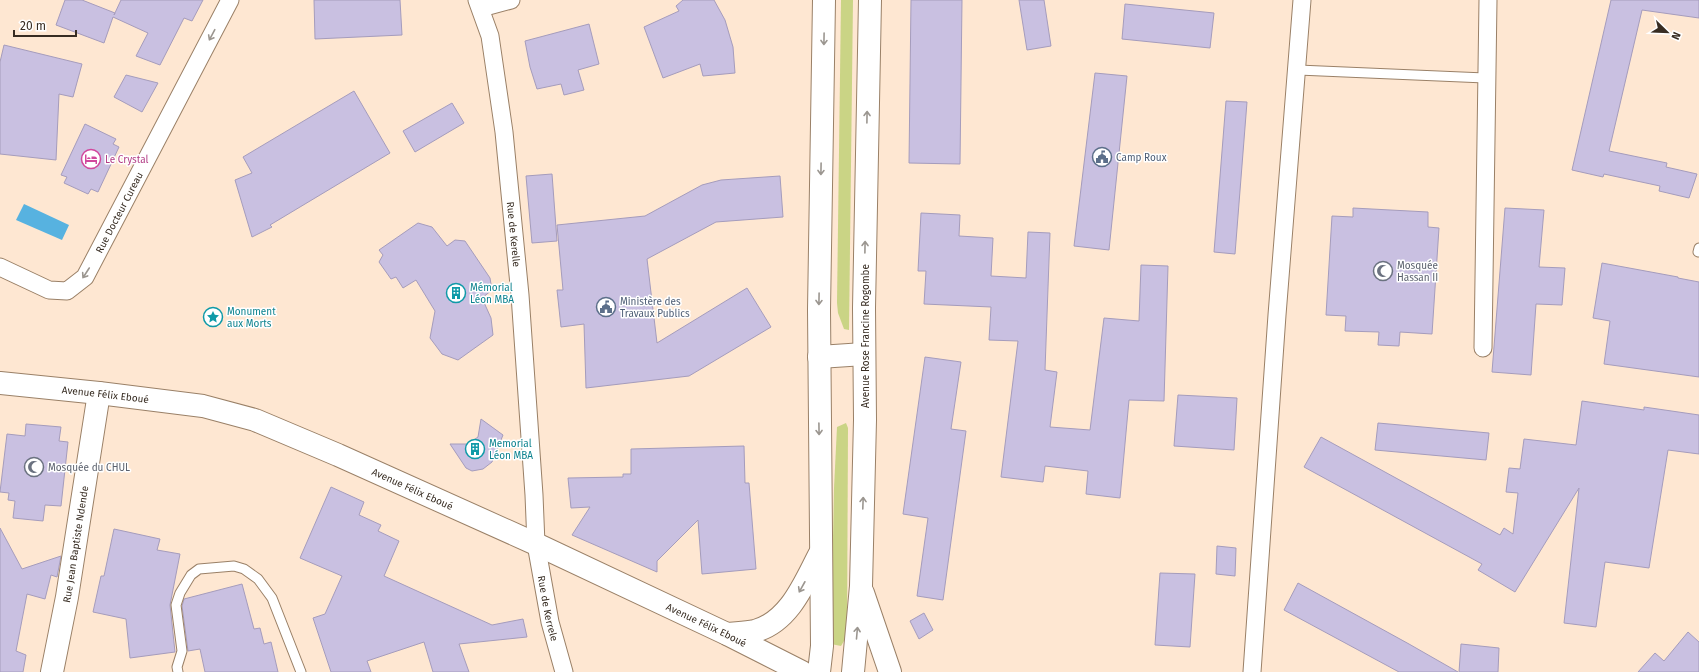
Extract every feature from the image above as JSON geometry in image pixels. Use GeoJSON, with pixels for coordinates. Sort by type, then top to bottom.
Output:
{"type":"FeatureCollection","features":[{"type":"Feature","properties":{"kind":"main road"},"geometry":{"type":"LineString","coordinates":[[819,672],[822,646],[819,294],[824,0]]}},
{"type":"Feature","properties":{"kind":"main road","name":"Avenue Rose Francine Rogombe"},"geometry":{"type":"LineString","coordinates":[[853,672],[861,586],[866,420],[864,354],[870,0]]}},
{"type":"Feature","properties":{"kind":"main road"},"geometry":{"type":"LineString","coordinates":[[819,357],[864,354]]}},
{"type":"Feature","properties":{"kind":"main road","name":"Avenue Félix Eboué"},"geometry":{"type":"LineString","coordinates":[[0,383],[99,393],[203,406],[255,420],[338,455],[536,544],[727,634],[802,672]]}},
{"type":"Feature","properties":{"kind":"main road","name":"Rue Jean Baptiste Ndende"},"geometry":{"type":"LineString","coordinates":[[52,672],[66,597],[99,393]]}},
{"type":"Feature","properties":{"kind":"main road"},"geometry":{"type":"LineString","coordinates":[[727,634],[755,630],[774,622],[794,601],[821,553]]}},
{"type":"Feature","properties":{"kind":"main road"},"geometry":{"type":"LineString","coordinates":[[861,586],[890,672]]}},
{"type":"Feature","properties":{"kind":"street","name":"Rue Docteur Cureau"},"geometry":{"type":"LineString","coordinates":[[0,267],[49,290],[67,291],[85,277],[230,0]]}},
{"type":"Feature","properties":{"kind":"street"},"geometry":{"type":"LineString","coordinates":[[479,4],[511,0]]}},
{"type":"Feature","properties":{"kind":"street"},"geometry":{"type":"LineString","coordinates":[[1294,0],[1300,41]]}},
{"type":"Feature","properties":{"kind":"street"},"geometry":{"type":"LineString","coordinates":[[1252,672],[1278,307],[1298,70],[1302,0]]}},
{"type":"Feature","properties":{"kind":"street"},"geometry":{"type":"LineString","coordinates":[[1300,41],[1310,0]]}},
{"type":"Feature","properties":{"kind":"street"},"geometry":{"type":"LineString","coordinates":[[1483,348],[1488,0]]}},
{"type":"Feature","properties":{"kind":"street","name":"Rue de Kerelle"},"geometry":{"type":"LineString","coordinates":[[479,4],[490,36],[504,132],[521,303],[534,487],[536,544]]}},
{"type":"Feature","properties":{"kind":"street","name":"Rue de Kerrele"},"geometry":{"type":"LineString","coordinates":[[536,544],[550,622],[564,672]]}},
{"type":"Feature","properties":{"kind":"lane"},"geometry":{"type":"LineString","coordinates":[[1298,70],[1486,78]]}},
{"type":"Feature","properties":{"kind":"lane"},"geometry":{"type":"LineString","coordinates":[[178,672],[177,667],[182,651],[176,605],[180,593],[191,575],[199,569],[234,566],[244,569],[258,579],[272,598],[301,672]]}},
{"type":"Feature","properties":{"kind":"green space"},"geometry":{"type":"Polygon","coordinates":[[[841,0],[853,0],[849,330],[844,329],[838,313],[837,303],[841,0]]]}},
{"type":"Feature","properties":{"kind":"green space"},"geometry":{"type":"Polygon","coordinates":[[[846,423],[848,428],[847,636],[841,646],[831,644],[834,488],[837,427],[846,423]]]}},
{"type":"Feature","properties":{"kind":"water"},"geometry":{"type":"Polygon","coordinates":[[[24,204],[69,225],[62,240],[16,220],[24,204]]]}},
{"type":"Feature","properties":{"kind":"building"},"geometry":{"type":"Polygon","coordinates":[[[65,0],[82,0],[115,13],[121,0],[203,0],[192,21],[184,18],[160,65],[136,56],[148,33],[113,17],[104,43],[56,25],[65,0]]]}},
{"type":"Feature","properties":{"kind":"building"},"geometry":{"type":"Polygon","coordinates":[[[314,0],[400,0],[402,35],[315,39],[314,0]]]}},
{"type":"Feature","properties":{"kind":"building"},"geometry":{"type":"Polygon","coordinates":[[[683,0],[714,0],[725,20],[733,47],[735,73],[703,76],[700,64],[663,78],[644,27],[679,11],[676,6],[683,0]]]}},
{"type":"Feature","properties":{"kind":"building"},"geometry":{"type":"Polygon","coordinates":[[[911,0],[962,0],[960,164],[909,163],[911,0]]]}},
{"type":"Feature","properties":{"kind":"building"},"geometry":{"type":"Polygon","coordinates":[[[1019,0],[1044,0],[1051,46],[1027,50],[1019,0]]]}},
{"type":"Feature","properties":{"kind":"building"},"geometry":{"type":"Polygon","coordinates":[[[1611,0],[1699,0],[1699,18],[1642,10],[1609,151],[1667,163],[1666,167],[1697,174],[1689,198],[1659,191],[1660,186],[1604,174],[1603,177],[1572,170],[1611,0]]]}},
{"type":"Feature","properties":{"kind":"building"},"geometry":{"type":"Polygon","coordinates":[[[1125,4],[1214,13],[1210,48],[1122,39],[1125,4]]]}},
{"type":"Feature","properties":{"kind":"building"},"geometry":{"type":"Polygon","coordinates":[[[589,24],[599,64],[578,70],[584,90],[564,95],[561,84],[537,89],[530,67],[525,41],[589,24]]]}},
{"type":"Feature","properties":{"kind":"building"},"geometry":{"type":"Polygon","coordinates":[[[4,45],[82,64],[73,97],[59,94],[56,160],[0,154],[0,62],[4,45]]]}},
{"type":"Feature","properties":{"kind":"building","name":"Camp Roux"},"geometry":{"type":"Polygon","coordinates":[[[1095,73],[1127,76],[1109,250],[1074,246],[1095,73]]]}},
{"type":"Feature","properties":{"kind":"building"},"geometry":{"type":"Polygon","coordinates":[[[126,75],[158,83],[142,112],[114,97],[126,75]]]}},
{"type":"Feature","properties":{"kind":"building"},"geometry":{"type":"Polygon","coordinates":[[[354,91],[390,153],[270,225],[272,227],[252,237],[235,180],[252,173],[243,157],[354,91]]]}},
{"type":"Feature","properties":{"kind":"building"},"geometry":{"type":"Polygon","coordinates":[[[1226,101],[1247,102],[1235,254],[1214,252],[1226,101]]]}},
{"type":"Feature","properties":{"kind":"building"},"geometry":{"type":"Polygon","coordinates":[[[452,103],[464,123],[415,152],[403,131],[452,103]]]}},
{"type":"Feature","properties":{"kind":"building","name":"Le Crystal"},"geometry":{"type":"Polygon","coordinates":[[[85,124],[116,139],[113,144],[119,147],[98,192],[91,189],[88,194],[64,183],[67,177],[61,175],[85,124]]]}},
{"type":"Feature","properties":{"kind":"building"},"geometry":{"type":"Polygon","coordinates":[[[552,174],[557,241],[532,243],[526,176],[552,174]]]}},
{"type":"Feature","properties":{"kind":"building"},"geometry":{"type":"Polygon","coordinates":[[[780,176],[783,217],[716,222],[647,259],[657,343],[747,288],[771,327],[689,376],[586,388],[584,324],[561,327],[557,290],[563,290],[557,225],[645,216],[702,185],[721,180],[780,176]]]}},
{"type":"Feature","properties":{"kind":"building","name":"Mosquée Hassan II"},"geometry":{"type":"Polygon","coordinates":[[[1353,208],[1428,212],[1428,227],[1439,228],[1432,334],[1400,332],[1399,346],[1378,345],[1379,332],[1345,331],[1346,316],[1326,315],[1332,216],[1353,217],[1353,208]]]}},
{"type":"Feature","properties":{"kind":"building"},"geometry":{"type":"Polygon","coordinates":[[[1505,208],[1544,210],[1539,267],[1565,268],[1562,305],[1536,304],[1531,375],[1492,372],[1505,208]]]}},
{"type":"Feature","properties":{"kind":"building"},"geometry":{"type":"Polygon","coordinates":[[[921,213],[960,215],[959,236],[993,238],[991,276],[1026,278],[1028,232],[1050,233],[1045,370],[1057,372],[1050,427],[1090,430],[1104,318],[1139,321],[1141,265],[1168,266],[1164,401],[1129,400],[1120,498],[1086,494],[1088,471],[1045,466],[1043,482],[1001,477],[1018,341],[989,340],[991,307],[924,304],[926,271],[918,271],[921,213]]]}},
{"type":"Feature","properties":{"kind":"building","name":"Mémorial Léon MBA"},"geometry":{"type":"Polygon","coordinates":[[[418,223],[432,227],[447,246],[455,240],[465,241],[490,278],[492,290],[482,298],[491,318],[493,335],[458,360],[442,354],[430,338],[435,311],[416,280],[403,288],[396,277],[391,279],[379,262],[383,255],[379,250],[418,223]]]}},
{"type":"Feature","properties":{"kind":"building"},"geometry":{"type":"Polygon","coordinates":[[[1602,263],[1699,282],[1699,377],[1604,364],[1610,321],[1593,318],[1602,263]]]}},
{"type":"Feature","properties":{"kind":"building"},"geometry":{"type":"Polygon","coordinates":[[[925,357],[961,362],[951,429],[966,431],[943,600],[917,596],[928,518],[903,514],[925,357]]]}},
{"type":"Feature","properties":{"kind":"building"},"geometry":{"type":"Polygon","coordinates":[[[1178,395],[1237,398],[1234,450],[1174,446],[1178,395]]]}},
{"type":"Feature","properties":{"kind":"building"},"geometry":{"type":"Polygon","coordinates":[[[1582,401],[1644,410],[1644,407],[1699,415],[1699,454],[1668,450],[1649,568],[1605,562],[1596,627],[1564,623],[1579,488],[1515,592],[1478,570],[1482,564],[1304,467],[1321,437],[1500,535],[1504,528],[1513,534],[1518,493],[1506,492],[1509,468],[1520,469],[1524,439],[1576,445],[1582,401]]]}},
{"type":"Feature","properties":{"kind":"building","name":"Memorial Léon MBA"},"geometry":{"type":"Polygon","coordinates":[[[481,419],[503,435],[492,462],[483,469],[472,471],[466,468],[450,444],[468,444],[478,437],[481,419]]]}},
{"type":"Feature","properties":{"kind":"building"},"geometry":{"type":"Polygon","coordinates":[[[1378,423],[1489,433],[1486,460],[1375,450],[1378,423]]]}},
{"type":"Feature","properties":{"kind":"building","name":"Mosquée du CHUL"},"geometry":{"type":"Polygon","coordinates":[[[26,424],[61,427],[59,441],[68,442],[61,506],[45,505],[43,521],[13,518],[15,501],[8,500],[9,493],[0,492],[7,434],[25,436],[26,424]]]}},
{"type":"Feature","properties":{"kind":"building"},"geometry":{"type":"Polygon","coordinates":[[[744,446],[745,483],[749,483],[756,569],[702,574],[698,520],[657,561],[657,572],[572,535],[590,507],[571,508],[568,478],[623,477],[623,474],[631,474],[631,449],[744,446]]]}},
{"type":"Feature","properties":{"kind":"building"},"geometry":{"type":"Polygon","coordinates":[[[331,487],[364,502],[359,515],[381,525],[378,531],[399,541],[384,576],[492,625],[523,619],[527,637],[459,644],[469,672],[433,672],[424,642],[367,661],[371,672],[331,672],[313,618],[325,614],[342,576],[300,558],[331,487]]]}},
{"type":"Feature","properties":{"kind":"building"},"geometry":{"type":"Polygon","coordinates":[[[0,528],[22,569],[61,556],[57,577],[51,575],[45,599],[27,594],[16,651],[26,655],[23,672],[0,672],[0,528]]]}},
{"type":"Feature","properties":{"kind":"building"},"geometry":{"type":"Polygon","coordinates":[[[114,529],[160,539],[157,550],[180,554],[170,605],[175,652],[130,658],[126,619],[93,612],[101,576],[104,576],[114,529]]]}},
{"type":"Feature","properties":{"kind":"building"},"geometry":{"type":"Polygon","coordinates":[[[1217,546],[1236,548],[1235,576],[1216,574],[1217,546]]]}},
{"type":"Feature","properties":{"kind":"building"},"geometry":{"type":"Polygon","coordinates":[[[1160,573],[1195,574],[1190,647],[1155,645],[1160,573]]]}},
{"type":"Feature","properties":{"kind":"building"},"geometry":{"type":"Polygon","coordinates":[[[1298,583],[1458,672],[1399,672],[1284,610],[1298,583]]]}},
{"type":"Feature","properties":{"kind":"building"},"geometry":{"type":"Polygon","coordinates":[[[242,584],[254,629],[260,628],[264,644],[271,642],[278,672],[205,672],[200,649],[188,651],[182,606],[184,599],[242,584]]]}},
{"type":"Feature","properties":{"kind":"building"},"geometry":{"type":"Polygon","coordinates":[[[924,613],[933,630],[919,639],[910,621],[924,613]]]}},
{"type":"Feature","properties":{"kind":"building"},"geometry":{"type":"Polygon","coordinates":[[[1688,632],[1699,642],[1699,672],[1638,672],[1655,653],[1664,661],[1688,632]]]}},
{"type":"Feature","properties":{"kind":"building"},"geometry":{"type":"Polygon","coordinates":[[[1461,644],[1499,648],[1498,672],[1459,672],[1461,644]]]}},
{"type":"Feature","properties":{"kind":"place","name":"Camp Roux"},"geometry":{"type":"Point","coordinates":[1102,157]}},
{"type":"Feature","properties":{"kind":"place","name":"Le Crystal"},"geometry":{"type":"Point","coordinates":[91,159]}},
{"type":"Feature","properties":{"kind":"place","name":"Mosquée Hassan II"},"geometry":{"type":"Point","coordinates":[1383,271]}},
{"type":"Feature","properties":{"kind":"place","name":"Mémorial Léon MBA"},"geometry":{"type":"Point","coordinates":[456,293]}},
{"type":"Feature","properties":{"kind":"place","name":"Ministère des Travaux Publics"},"geometry":{"type":"Point","coordinates":[606,307]}},
{"type":"Feature","properties":{"kind":"place","name":"Monument aux Morts"},"geometry":{"type":"Point","coordinates":[213,317]}},
{"type":"Feature","properties":{"kind":"place","name":"Memorial Léon MBA"},"geometry":{"type":"Point","coordinates":[475,449]}},
{"type":"Feature","properties":{"kind":"place","name":"Mosquée du CHUL"},"geometry":{"type":"Point","coordinates":[34,467]}}]}
